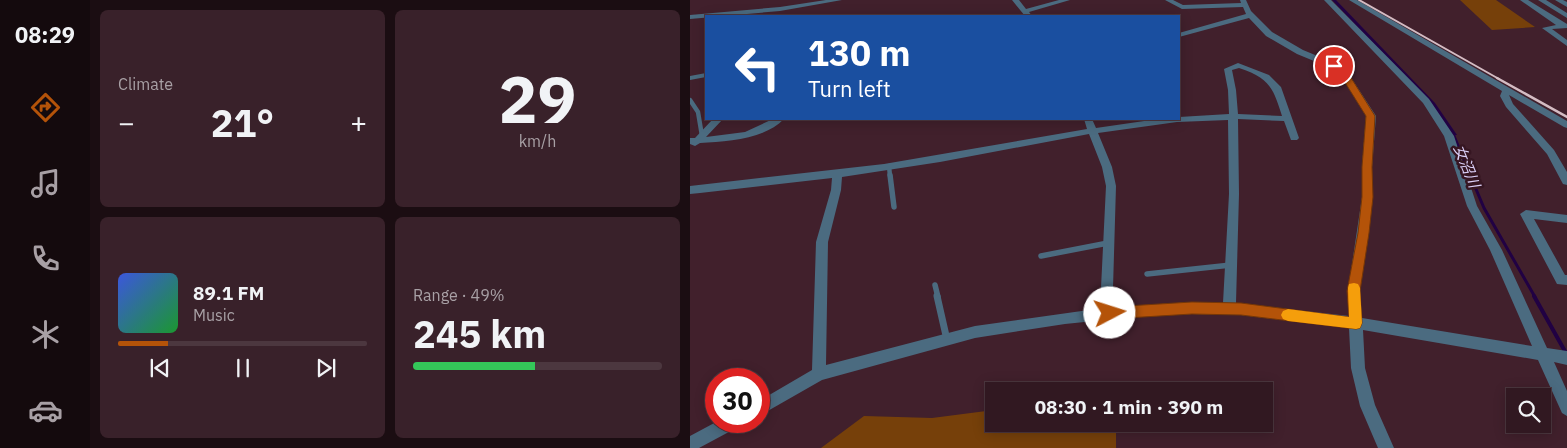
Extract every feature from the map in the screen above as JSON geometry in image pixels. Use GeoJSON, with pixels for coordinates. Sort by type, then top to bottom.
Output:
{"type":"FeatureCollection","features":[{"type":"Feature","properties":{"kind":"street"},"geometry":{"type":"LineString","coordinates":[[777,12],[780,0]]}},
{"type":"Feature","properties":{"kind":"street"},"geometry":{"type":"LineString","coordinates":[[725,15],[777,12],[839,0]]}},
{"type":"Feature","properties":{"kind":"street"},"geometry":{"type":"LineString","coordinates":[[1014,0],[1027,14],[1067,0]]}},
{"type":"Feature","properties":{"kind":"street"},"geometry":{"type":"LineString","coordinates":[[1168,0],[1182,7],[1247,7]]}},
{"type":"Feature","properties":{"kind":"street"},"geometry":{"type":"LineString","coordinates":[[1327,0],[1426,101],[1450,136],[1472,206],[1556,357],[1567,408]]}},
{"type":"Feature","properties":{"kind":"street"},"geometry":{"type":"LineString","coordinates":[[1352,0],[1567,125]]}},
{"type":"Feature","properties":{"kind":"street"},"geometry":{"type":"LineString","coordinates":[[1523,0],[1565,26]]}},
{"type":"Feature","properties":{"kind":"street"},"geometry":{"type":"LineString","coordinates":[[1541,0],[1567,16]]}},
{"type":"Feature","properties":{"kind":"street"},"geometry":{"type":"LineString","coordinates":[[1558,0],[1567,5]]}},
{"type":"Feature","properties":{"kind":"street"},"geometry":{"type":"LineString","coordinates":[[1180,35],[1247,7]]}},
{"type":"Feature","properties":{"kind":"street"},"geometry":{"type":"LineString","coordinates":[[1247,7],[1269,34],[1300,52],[1334,66],[1345,75],[1371,116],[1364,233],[1354,291],[1358,368],[1368,406],[1386,448]]}},
{"type":"Feature","properties":{"kind":"street"},"geometry":{"type":"LineString","coordinates":[[690,17],[705,16]]}},
{"type":"Feature","properties":{"kind":"street"},"geometry":{"type":"LineString","coordinates":[[1565,26],[1546,28],[1563,38],[1567,44]]}},
{"type":"Feature","properties":{"kind":"street"},"geometry":{"type":"LineString","coordinates":[[1229,309],[1236,155],[1233,117],[1234,98],[1228,68],[1238,64],[1272,81],[1278,89],[1294,138]]}},
{"type":"Feature","properties":{"kind":"street"},"geometry":{"type":"LineString","coordinates":[[690,78],[705,75]]}},
{"type":"Feature","properties":{"kind":"street"},"geometry":{"type":"LineString","coordinates":[[1506,90],[1504,96],[1508,105],[1551,152],[1567,181]]}},
{"type":"Feature","properties":{"kind":"street"},"geometry":{"type":"LineString","coordinates":[[690,190],[838,174],[968,154],[1138,123],[1233,117],[1288,119]]}},
{"type":"Feature","properties":{"kind":"street"},"geometry":{"type":"LineString","coordinates":[[690,148],[696,139],[717,120]]}},
{"type":"Feature","properties":{"kind":"street"},"geometry":{"type":"LineString","coordinates":[[696,139],[748,135],[766,129],[778,120]]}},
{"type":"Feature","properties":{"kind":"street"},"geometry":{"type":"LineString","coordinates":[[1088,120],[1107,167],[1111,186],[1107,288],[1110,313]]}},
{"type":"Feature","properties":{"kind":"street"},"geometry":{"type":"LineString","coordinates":[[819,374],[822,242],[836,190],[838,174]]}},
{"type":"Feature","properties":{"kind":"street"},"geometry":{"type":"LineString","coordinates":[[1567,219],[1526,214],[1561,280],[1567,280]]}},
{"type":"Feature","properties":{"kind":"street"},"geometry":{"type":"LineString","coordinates":[[770,403],[819,374],[1004,326],[1110,313],[1192,308],[1229,309],[1356,323],[1556,357]]}},
{"type":"Feature","properties":{"kind":"street"},"geometry":{"type":"LineString","coordinates":[[690,444],[712,433]]}},
{"type":"Feature","properties":{"kind":"lane"},"geometry":{"type":"LineString","coordinates":[[690,100],[696,105],[699,112],[696,139]]}},
{"type":"Feature","properties":{"kind":"lane"},"geometry":{"type":"LineString","coordinates":[[889,166],[894,207]]}},
{"type":"Feature","properties":{"kind":"lane"},"geometry":{"type":"LineString","coordinates":[[1040,256],[1108,243]]}},
{"type":"Feature","properties":{"kind":"lane"},"geometry":{"type":"LineString","coordinates":[[1147,274],[1231,265]]}},
{"type":"Feature","properties":{"kind":"lane"},"geometry":{"type":"LineString","coordinates":[[935,285],[947,340]]}},
{"type":"Feature","properties":{"kind":"shaded area"},"geometry":{"type":"Polygon","coordinates":[[[1332,0],[1336,0],[1435,103],[1457,135],[1451,135],[1385,56],[1332,0]]]}},
{"type":"Feature","properties":{"kind":"shaded area"},"geometry":{"type":"Polygon","coordinates":[[[1460,0],[1496,0],[1535,27],[1492,30],[1460,0]]]}},
{"type":"Feature","properties":{"kind":"shaded area"},"geometry":{"type":"Polygon","coordinates":[[[985,411],[985,432],[1116,432],[1116,448],[821,448],[864,416],[932,418],[985,411]]]}},
{"type":"Feature","properties":{"kind":"waterway","name":"女沼川"},"geometry":{"type":"LineString","coordinates":[[1453,133],[1471,176]]}},
{"type":"Feature","properties":{"kind":"waterway","name":"女沼川"},"geometry":{"type":"LineString","coordinates":[[1470,175],[1484,208],[1535,297]]}},
{"type":"Feature","properties":{"kind":"waterway","name":"女沼川"},"geometry":{"type":"LineString","coordinates":[[1534,296],[1566,353]]}},
{"type":"Feature","properties":{"kind":"railway"},"geometry":{"type":"LineString","coordinates":[[1359,0],[1499,79]]}},
{"type":"Feature","properties":{"kind":"railway"},"geometry":{"type":"LineString","coordinates":[[1497,78],[1567,117]]}},
{"type":"Feature","properties":{"kind":"slow traffic"},"geometry":{"type":"LineString","coordinates":[[1288,315],[1356,323],[1354,288]]}},
{"type":"Feature","properties":{"kind":"route"},"geometry":{"type":"LineString","coordinates":[[1110,313],[1192,308],[1241,309],[1356,323],[1354,291],[1364,233],[1371,116],[1345,75],[1334,66]]}}]}
